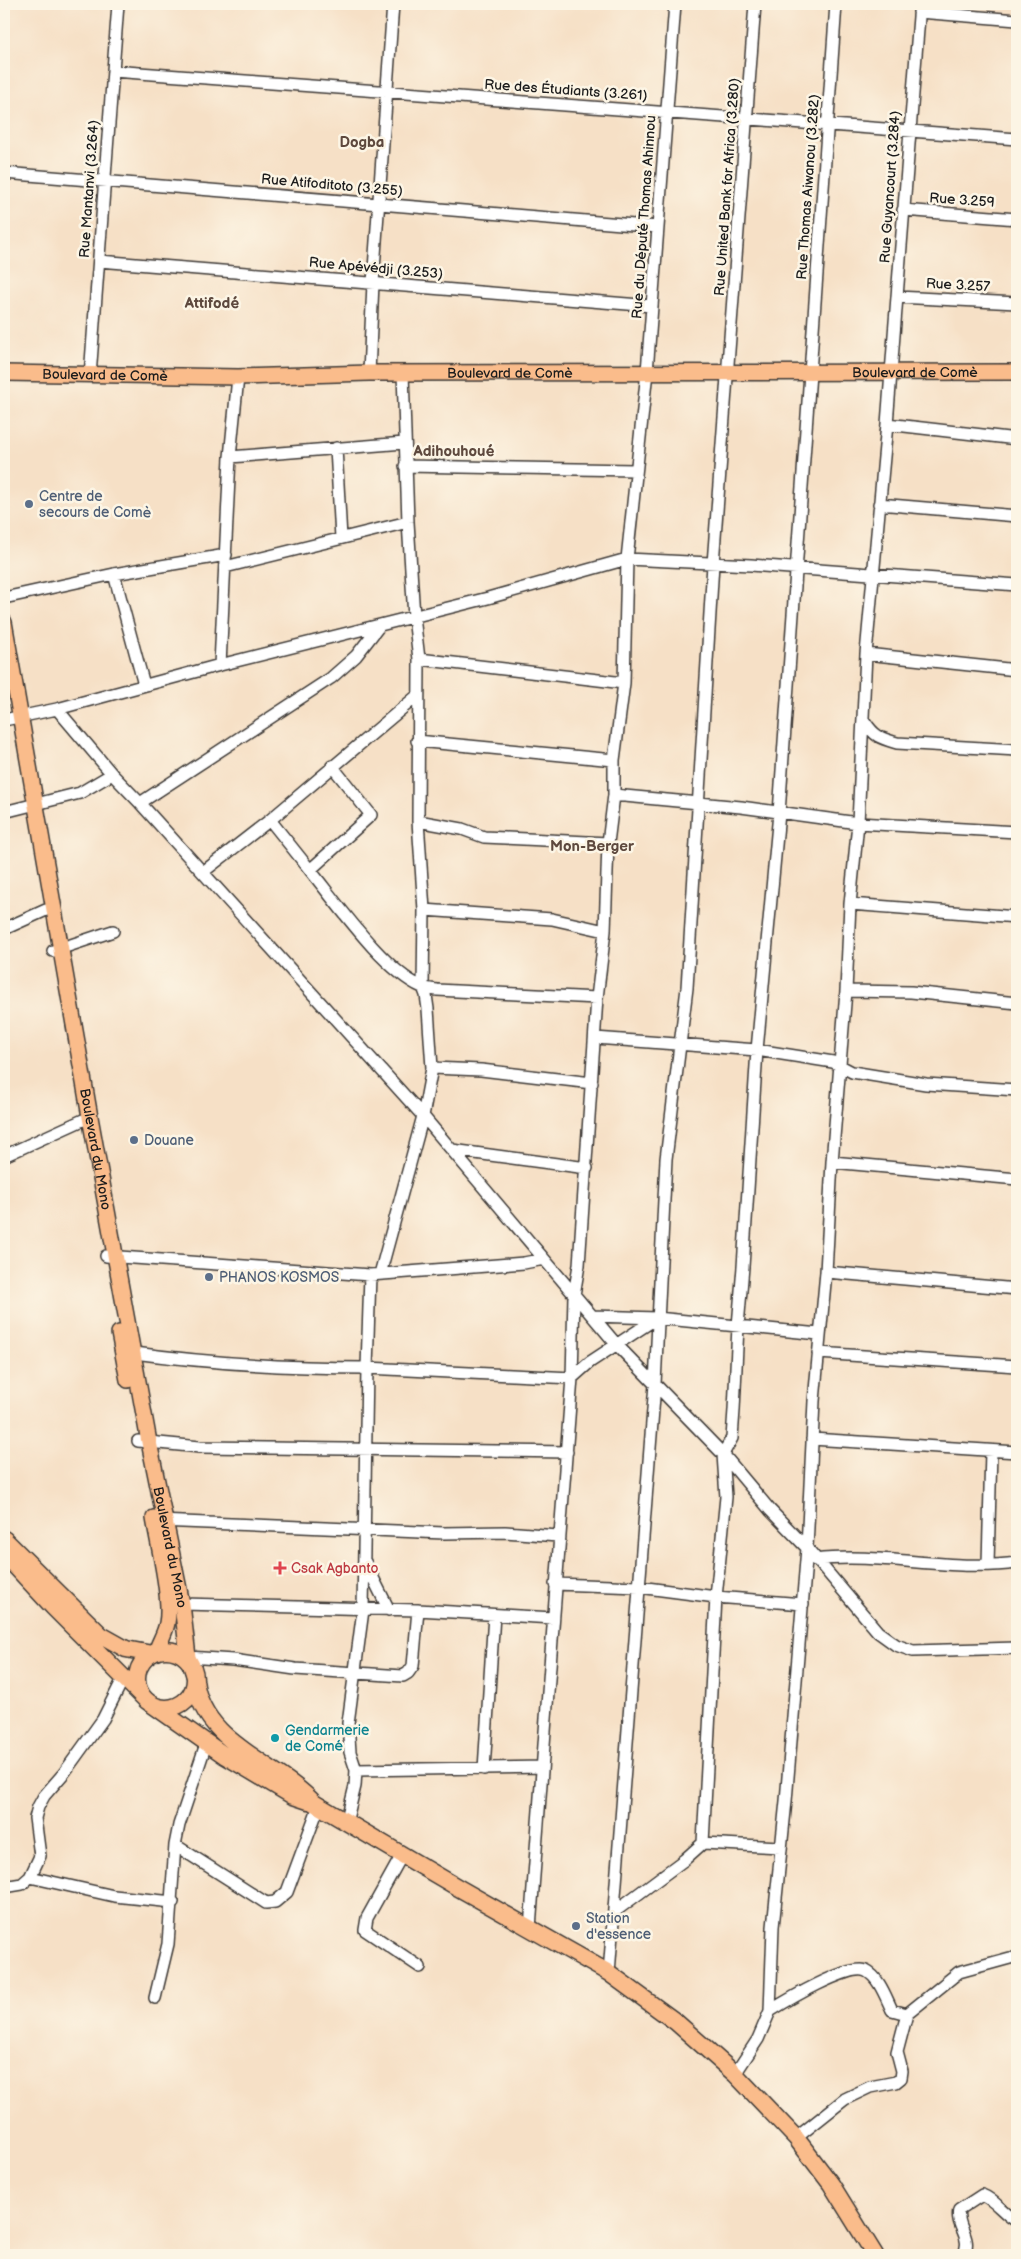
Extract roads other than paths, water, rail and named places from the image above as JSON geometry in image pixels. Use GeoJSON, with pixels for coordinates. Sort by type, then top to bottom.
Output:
{"type":"FeatureCollection","features":[{"type":"Feature","properties":{"kind":"highway"},"geometry":{"type":"LineString","coordinates":[[4,1539],[101,1635],[126,1649],[154,1653],[172,1651],[180,1654],[187,1660],[195,1677],[197,1696],[210,1718],[224,1735],[295,1784],[316,1804],[609,1973],[676,2022],[735,2074],[796,2138],[830,2184],[875,2255]]}},
{"type":"Feature","properties":{"kind":"highway"},"geometry":{"type":"LineString","coordinates":[[4,1554],[53,1607],[147,1701],[206,1744],[293,1796],[316,1804]]}},
{"type":"Feature","properties":{"kind":"highway"},"geometry":{"type":"LineString","coordinates":[[154,1653],[141,1664],[137,1679],[141,1694],[147,1701],[162,1708],[178,1706],[190,1695],[195,1677]]}},
{"type":"Feature","properties":{"kind":"main road","name":"Boulevard de Comè"},"geometry":{"type":"LineString","coordinates":[[4,373],[90,376],[238,377],[370,373],[1017,372]]}},
{"type":"Feature","properties":{"kind":"main road","name":"Boulevard du Mono"},"geometry":{"type":"LineString","coordinates":[[4,622],[11,718]]}},
{"type":"Feature","properties":{"kind":"main road","name":"Boulevard du Mono"},"geometry":{"type":"LineString","coordinates":[[4,670],[11,718],[31,804],[159,1521],[168,1618],[167,1626],[154,1653]]}},
{"type":"Feature","properties":{"kind":"main road","name":"Boulevard du Mono"},"geometry":{"type":"LineString","coordinates":[[31,804],[46,910],[57,950],[82,1120],[111,1256]]}},
{"type":"Feature","properties":{"kind":"main road","name":"Boulevard du Mono"},"geometry":{"type":"LineString","coordinates":[[159,1521],[182,1604],[188,1657],[195,1677]]}},
{"type":"Feature","properties":{"kind":"street","name":"Rue Mantanvi (3.264)"},"geometry":{"type":"LineString","coordinates":[[90,376],[118,4]]}},
{"type":"Feature","properties":{"kind":"street"},"geometry":{"type":"LineString","coordinates":[[370,373],[373,283],[394,4]]}},
{"type":"Feature","properties":{"kind":"street","name":"Rue du Député Thomas Ahinnou"},"geometry":{"type":"LineString","coordinates":[[530,1928],[558,1536],[568,1452],[574,1294],[579,1265],[597,998],[605,931],[608,844],[614,795],[614,760],[624,684],[627,559],[635,470],[647,372],[675,4]]}},
{"type":"Feature","properties":{"kind":"street","name":"Rue United Bank for Africa (3.280)"},"geometry":{"type":"LineString","coordinates":[[609,1973],[655,1384],[666,1159],[687,988],[713,564],[755,4]]}},
{"type":"Feature","properties":{"kind":"street","name":"Rue Thomas Aiwanou (3.282)"},"geometry":{"type":"LineString","coordinates":[[723,1454],[732,1438],[757,1050],[779,813],[836,4]]}},
{"type":"Feature","properties":{"kind":"street"},"geometry":{"type":"LineString","coordinates":[[919,8],[1017,20]]}},
{"type":"Feature","properties":{"kind":"street","name":"Rue Guyancourt (3.284)"},"geometry":{"type":"LineString","coordinates":[[770,2010],[773,1927],[807,1548],[819,1334],[826,1272],[832,1162],[846,990],[850,904],[865,722],[866,654],[887,424],[919,8]]}},
{"type":"Feature","properties":{"kind":"street","name":"Rue des Étudiants (3.261)"},"geometry":{"type":"LineString","coordinates":[[113,71],[1017,139]]}},
{"type":"Feature","properties":{"kind":"street","name":"Rue Atifoditoto (3.255)"},"geometry":{"type":"LineString","coordinates":[[4,173],[658,227]]}},
{"type":"Feature","properties":{"kind":"street","name":"Rue 3.259"},"geometry":{"type":"LineString","coordinates":[[904,210],[1017,219]]}},
{"type":"Feature","properties":{"kind":"street","name":"Rue Apévédji (3.253)"},"geometry":{"type":"LineString","coordinates":[[98,261],[652,306]]}},
{"type":"Feature","properties":{"kind":"street","name":"Rue 3.257"},"geometry":{"type":"LineString","coordinates":[[897,297],[1017,303]]}},
{"type":"Feature","properties":{"kind":"street"},"geometry":{"type":"LineString","coordinates":[[346,1823],[355,1786],[356,1770],[348,1739],[348,1724],[363,1610],[367,1368],[375,1275],[423,1116],[432,1068],[428,1009],[426,994],[423,988],[424,910],[418,821],[417,741],[419,659],[414,617],[408,522],[403,373]]}},
{"type":"Feature","properties":{"kind":"street"},"geometry":{"type":"LineString","coordinates":[[220,665],[230,457],[238,377]]}},
{"type":"Feature","properties":{"kind":"street"},"geometry":{"type":"LineString","coordinates":[[887,424],[1017,439]]}},
{"type":"Feature","properties":{"kind":"street"},"geometry":{"type":"LineString","coordinates":[[230,457],[404,443]]}},
{"type":"Feature","properties":{"kind":"street"},"geometry":{"type":"LineString","coordinates":[[336,448],[341,538]]}},
{"type":"Feature","properties":{"kind":"street"},"geometry":{"type":"LineString","coordinates":[[405,466],[635,470]]}},
{"type":"Feature","properties":{"kind":"street"},"geometry":{"type":"LineString","coordinates":[[879,504],[1017,516]]}},
{"type":"Feature","properties":{"kind":"street"},"geometry":{"type":"LineString","coordinates":[[4,598],[114,574],[226,561],[341,538],[408,522]]}},
{"type":"Feature","properties":{"kind":"street"},"geometry":{"type":"LineString","coordinates":[[11,718],[57,709],[220,665],[414,617],[627,559],[795,568],[1017,584]]}},
{"type":"Feature","properties":{"kind":"street"},"geometry":{"type":"LineString","coordinates":[[114,574],[144,685]]}},
{"type":"Feature","properties":{"kind":"street"},"geometry":{"type":"LineString","coordinates":[[140,803],[331,678],[356,656],[380,625]]}},
{"type":"Feature","properties":{"kind":"street"},"geometry":{"type":"LineString","coordinates":[[866,654],[1017,670]]}},
{"type":"Feature","properties":{"kind":"street"},"geometry":{"type":"LineString","coordinates":[[419,659],[624,684]]}},
{"type":"Feature","properties":{"kind":"street"},"geometry":{"type":"LineString","coordinates":[[203,872],[270,820],[417,696]]}},
{"type":"Feature","properties":{"kind":"street"},"geometry":{"type":"LineString","coordinates":[[57,709],[112,774],[423,1116],[616,1344],[723,1454],[770,1510],[807,1548],[815,1560],[878,1632],[896,1645],[913,1651],[1017,1648]]}},
{"type":"Feature","properties":{"kind":"street"},"geometry":{"type":"LineString","coordinates":[[865,722],[872,733],[897,743],[1017,750]]}},
{"type":"Feature","properties":{"kind":"street"},"geometry":{"type":"LineString","coordinates":[[417,741],[614,760]]}},
{"type":"Feature","properties":{"kind":"street"},"geometry":{"type":"LineString","coordinates":[[310,870],[370,814],[332,766]]}},
{"type":"Feature","properties":{"kind":"street"},"geometry":{"type":"LineString","coordinates":[[4,812],[80,792],[112,774]]}},
{"type":"Feature","properties":{"kind":"street"},"geometry":{"type":"LineString","coordinates":[[614,795],[858,823],[1017,832]]}},
{"type":"Feature","properties":{"kind":"street"},"geometry":{"type":"LineString","coordinates":[[270,820],[377,952],[407,978],[423,988],[597,998]]}},
{"type":"Feature","properties":{"kind":"street"},"geometry":{"type":"LineString","coordinates":[[418,821],[462,829],[484,837],[608,844]]}},
{"type":"Feature","properties":{"kind":"street"},"geometry":{"type":"LineString","coordinates":[[850,904],[1017,917]]}},
{"type":"Feature","properties":{"kind":"street"},"geometry":{"type":"LineString","coordinates":[[4,929],[46,910]]}},
{"type":"Feature","properties":{"kind":"street"},"geometry":{"type":"LineString","coordinates":[[424,910],[552,919],[605,931]]}},
{"type":"Feature","properties":{"kind":"street"},"geometry":{"type":"LineString","coordinates":[[57,950],[113,930]]}},
{"type":"Feature","properties":{"kind":"street"},"geometry":{"type":"LineString","coordinates":[[846,990],[911,992],[1017,1003]]}},
{"type":"Feature","properties":{"kind":"street"},"geometry":{"type":"LineString","coordinates":[[595,1038],[757,1050],[840,1065],[852,1072],[926,1084],[1017,1090]]}},
{"type":"Feature","properties":{"kind":"street"},"geometry":{"type":"LineString","coordinates":[[432,1068],[481,1070],[592,1083]]}},
{"type":"Feature","properties":{"kind":"street"},"geometry":{"type":"LineString","coordinates":[[4,1156],[82,1120]]}},
{"type":"Feature","properties":{"kind":"street"},"geometry":{"type":"LineString","coordinates":[[452,1150],[587,1168]]}},
{"type":"Feature","properties":{"kind":"street"},"geometry":{"type":"LineString","coordinates":[[832,1162],[1017,1179]]}},
{"type":"Feature","properties":{"kind":"street"},"geometry":{"type":"LineString","coordinates":[[111,1256],[375,1275],[544,1260]]}},
{"type":"Feature","properties":{"kind":"street"},"geometry":{"type":"LineString","coordinates":[[826,1272],[1017,1289]]}},
{"type":"Feature","properties":{"kind":"street"},"geometry":{"type":"LineString","coordinates":[[593,1316],[657,1318],[819,1334]]}},
{"type":"Feature","properties":{"kind":"street"},"geometry":{"type":"LineString","coordinates":[[128,1352],[185,1359],[305,1368],[367,1368],[572,1378],[590,1362],[657,1318]]}},
{"type":"Feature","properties":{"kind":"street"},"geometry":{"type":"LineString","coordinates":[[818,1353],[1017,1366]]}},
{"type":"Feature","properties":{"kind":"street"},"geometry":{"type":"LineString","coordinates":[[812,1439],[1017,1452]]}},
{"type":"Feature","properties":{"kind":"street"},"geometry":{"type":"LineString","coordinates":[[144,1442],[200,1447],[568,1452]]}},
{"type":"Feature","properties":{"kind":"street"},"geometry":{"type":"LineString","coordinates":[[988,1564],[992,1451]]}},
{"type":"Feature","properties":{"kind":"street"},"geometry":{"type":"LineString","coordinates":[[703,1843],[716,1598],[726,1497],[723,1454]]}},
{"type":"Feature","properties":{"kind":"street"},"geometry":{"type":"LineString","coordinates":[[159,1521],[444,1532],[505,1532],[558,1536]]}},
{"type":"Feature","properties":{"kind":"street"},"geometry":{"type":"LineString","coordinates":[[815,1560],[868,1557],[949,1564],[1017,1563]]}},
{"type":"Feature","properties":{"kind":"street"},"geometry":{"type":"LineString","coordinates":[[364,1561],[389,1610]]}},
{"type":"Feature","properties":{"kind":"street"},"geometry":{"type":"LineString","coordinates":[[555,1584],[639,1587],[716,1598],[803,1604]]}},
{"type":"Feature","properties":{"kind":"street"},"geometry":{"type":"LineString","coordinates":[[182,1604],[418,1610],[553,1618]]}},
{"type":"Feature","properties":{"kind":"street"},"geometry":{"type":"LineString","coordinates":[[188,1657],[354,1674],[403,1676],[408,1673],[412,1666],[418,1610]]}},
{"type":"Feature","properties":{"kind":"street"},"geometry":{"type":"LineString","coordinates":[[484,1768],[494,1614]]}},
{"type":"Feature","properties":{"kind":"street"},"geometry":{"type":"LineString","coordinates":[[4,1887],[22,1884],[30,1877],[40,1856],[35,1818],[38,1806],[103,1719],[124,1677]]}},
{"type":"Feature","properties":{"kind":"street"},"geometry":{"type":"LineString","coordinates":[[155,1998],[168,1944],[175,1844],[186,1802],[206,1744]]}},
{"type":"Feature","properties":{"kind":"street"},"geometry":{"type":"LineString","coordinates":[[356,1770],[542,1767]]}},
{"type":"Feature","properties":{"kind":"street"},"geometry":{"type":"LineString","coordinates":[[175,1844],[266,1903],[275,1902],[287,1892],[316,1804]]}},
{"type":"Feature","properties":{"kind":"street"},"geometry":{"type":"LineString","coordinates":[[614,1912],[684,1860],[703,1843],[780,1847]]}},
{"type":"Feature","properties":{"kind":"street"},"geometry":{"type":"LineString","coordinates":[[402,1855],[367,1918],[365,1930],[420,1967]]}},
{"type":"Feature","properties":{"kind":"street"},"geometry":{"type":"LineString","coordinates":[[30,1877],[114,1896],[172,1902]]}},
{"type":"Feature","properties":{"kind":"street"},"geometry":{"type":"LineString","coordinates":[[796,2138],[845,2099],[870,2087],[896,2082],[901,2078],[902,2071],[897,2052],[907,2014],[958,1972],[1010,1958]]}},
{"type":"Feature","properties":{"kind":"street"},"geometry":{"type":"LineString","coordinates":[[735,2074],[758,2039],[770,2010],[812,1986],[837,1976],[860,1970],[866,1971],[874,1978],[892,2010],[897,2013],[907,2014]]}},
{"type":"Feature","properties":{"kind":"street"},"geometry":{"type":"LineString","coordinates":[[963,2255],[967,2249],[968,2240],[957,2217],[959,2210],[970,2201],[982,2195],[988,2197],[999,2209],[1017,2221]]}},
{"type":"Feature","properties":{"kind":"place","name":"Centre de secours de Comè"},"geometry":{"type":"Point","coordinates":[29,504]}},
{"type":"Feature","properties":{"kind":"place","name":"Douane"},"geometry":{"type":"Point","coordinates":[134,1140]}},
{"type":"Feature","properties":{"kind":"place","name":"PHANOS KOSMOS"},"geometry":{"type":"Point","coordinates":[209,1277]}},
{"type":"Feature","properties":{"kind":"place","name":"Csak Agbanto"},"geometry":{"type":"Point","coordinates":[280,1568]}},
{"type":"Feature","properties":{"kind":"place","name":"Gendarmerie de Comé"},"geometry":{"type":"Point","coordinates":[275,1738]}},
{"type":"Feature","properties":{"kind":"place","name":"Station d'essence"},"geometry":{"type":"Point","coordinates":[576,1926]}},
{"type":"Feature","properties":{"kind":"district","name":"Dogba"},"geometry":{"type":"Point","coordinates":[362,142]}},
{"type":"Feature","properties":{"kind":"district","name":"Attifodé"},"geometry":{"type":"Point","coordinates":[212,303]}},
{"type":"Feature","properties":{"kind":"district","name":"Adihouhoué"},"geometry":{"type":"Point","coordinates":[454,451]}},
{"type":"Feature","properties":{"kind":"district","name":"Mon-Berger"},"geometry":{"type":"Point","coordinates":[592,846]}}]}
